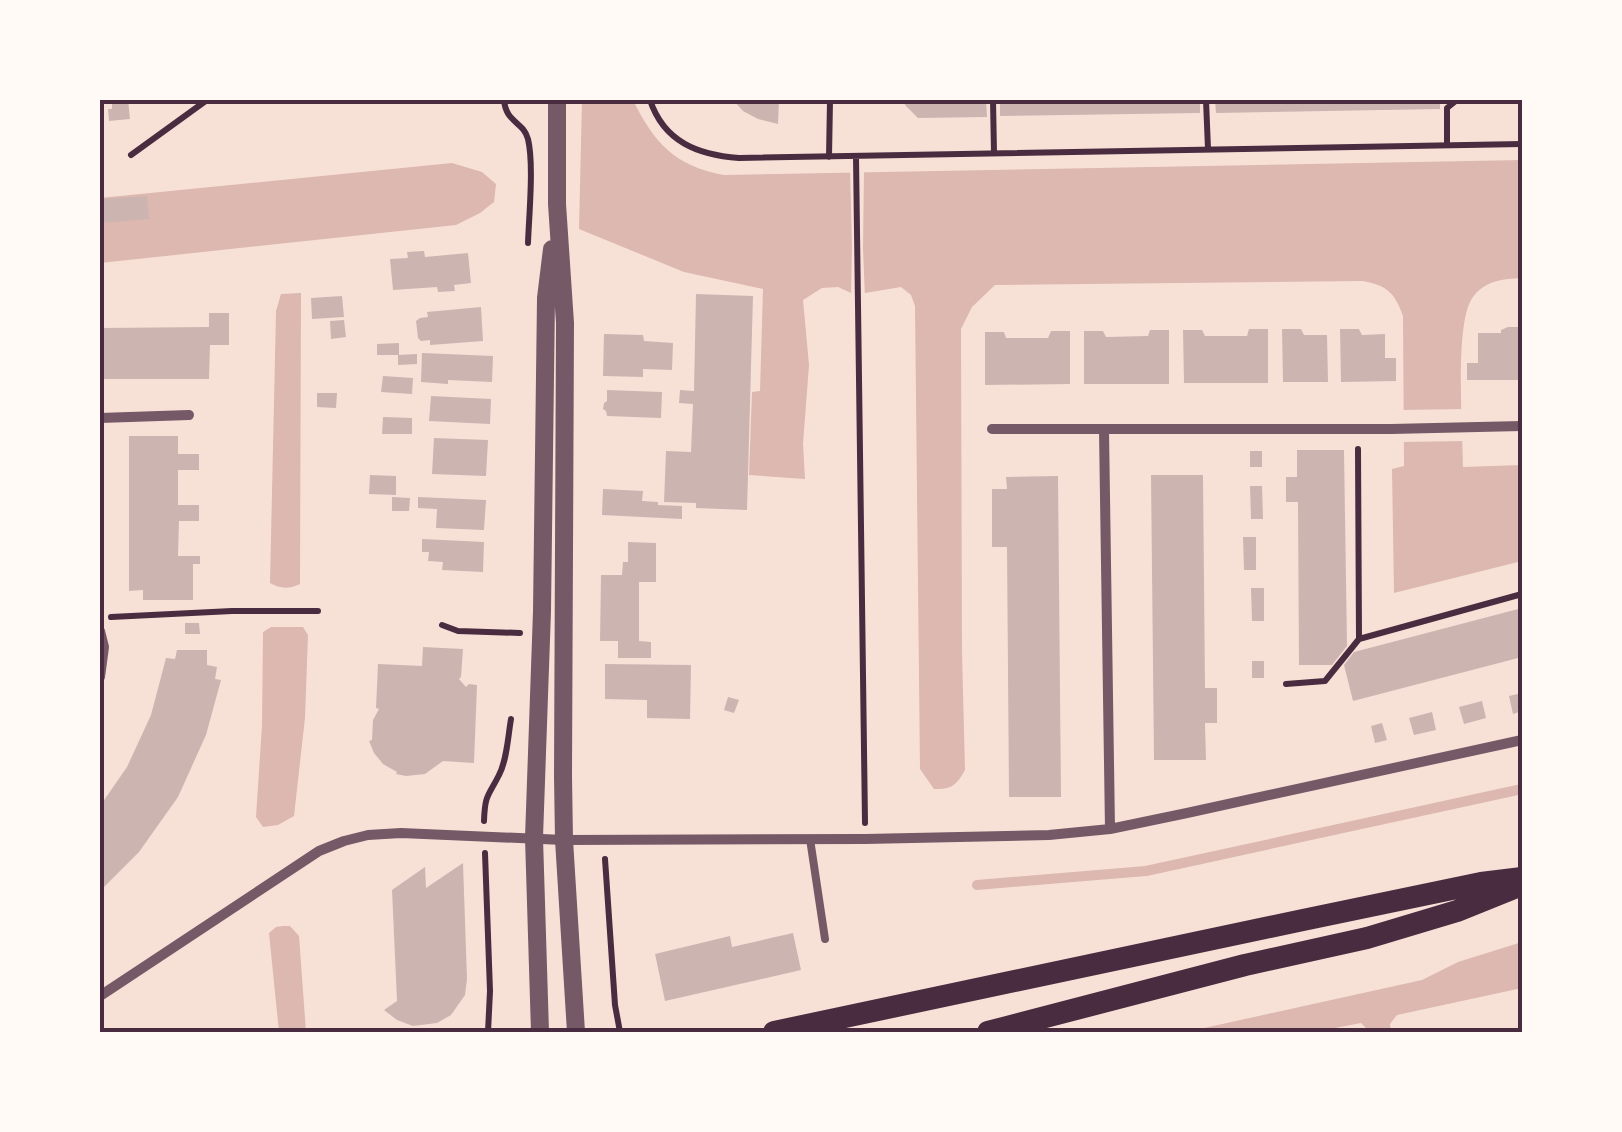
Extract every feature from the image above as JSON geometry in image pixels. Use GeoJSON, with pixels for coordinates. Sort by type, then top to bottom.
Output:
{"type":"FeatureCollection","features":[{"type":"Feature","properties":{"kind":"main road"},"geometry":{"type":"LineString","coordinates":[[774,1032],[1356,908],[1481,883],[1522,881]]}},
{"type":"Feature","properties":{"kind":"main road"},"geometry":{"type":"LineString","coordinates":[[988,1032],[1367,938],[1457,911],[1522,881]]}},
{"type":"Feature","properties":{"kind":"street"},"geometry":{"type":"LineString","coordinates":[[556,100],[557,204],[565,323],[564,840],[576,1032]]}},
{"type":"Feature","properties":{"kind":"street"},"geometry":{"type":"LineString","coordinates":[[540,1032],[534,838],[542,629],[546,298],[557,204]]}},
{"type":"Feature","properties":{"kind":"street"},"geometry":{"type":"LineString","coordinates":[[100,418],[189,415]]}},
{"type":"Feature","properties":{"kind":"street"},"geometry":{"type":"LineString","coordinates":[[992,430],[1391,430],[1522,426]]}},
{"type":"Feature","properties":{"kind":"street"},"geometry":{"type":"LineString","coordinates":[[1104,430],[1110,829]]}},
{"type":"Feature","properties":{"kind":"street"},"geometry":{"type":"LineString","coordinates":[[100,631],[104,647],[100,677]]}},
{"type":"Feature","properties":{"kind":"street"},"geometry":{"type":"LineString","coordinates":[[100,996],[320,850],[368,834],[564,840],[1050,835],[1110,829],[1522,740]]}},
{"type":"Feature","properties":{"kind":"lane"},"geometry":{"type":"LineString","coordinates":[[810,838],[825,939]]}},
{"type":"Feature","properties":{"kind":"path"},"geometry":{"type":"LineString","coordinates":[[130,155],[208,100]]}},
{"type":"Feature","properties":{"kind":"path"},"geometry":{"type":"LineString","coordinates":[[650,100],[667,130],[687,146],[710,156],[739,158],[1522,144]]}},
{"type":"Feature","properties":{"kind":"path"},"geometry":{"type":"LineString","coordinates":[[829,157],[830,100]]}},
{"type":"Feature","properties":{"kind":"path"},"geometry":{"type":"LineString","coordinates":[[993,100],[994,153]]}},
{"type":"Feature","properties":{"kind":"path"},"geometry":{"type":"LineString","coordinates":[[1206,100],[1208,149]]}},
{"type":"Feature","properties":{"kind":"path"},"geometry":{"type":"LineString","coordinates":[[1447,145],[1447,108],[1457,100]]}},
{"type":"Feature","properties":{"kind":"path"},"geometry":{"type":"LineString","coordinates":[[856,157],[865,839]]}},
{"type":"Feature","properties":{"kind":"path"},"geometry":{"type":"LineString","coordinates":[[1358,429],[1359,639]]}},
{"type":"Feature","properties":{"kind":"path"},"geometry":{"type":"LineString","coordinates":[[1286,684],[1326,681],[1359,639],[1522,594]]}},
{"type":"Feature","properties":{"kind":"path"},"geometry":{"type":"LineString","coordinates":[[100,618],[318,610]]}},
{"type":"Feature","properties":{"kind":"path"},"geometry":{"type":"LineString","coordinates":[[442,625],[458,631],[524,633]]}},
{"type":"Feature","properties":{"kind":"path"},"geometry":{"type":"LineString","coordinates":[[484,836],[488,1032]]}},
{"type":"Feature","properties":{"kind":"path"},"geometry":{"type":"LineString","coordinates":[[604,839],[620,1032]]}},
{"type":"Feature","properties":{"kind":"shaded area"},"geometry":{"type":"Polygon","coordinates":[[[582,100],[633,100],[649,129],[668,150],[692,166],[724,175],[1522,160],[1522,278],[1489,284],[1473,297],[1463,329],[1461,378],[1463,467],[1522,465],[1522,561],[1394,593],[1392,469],[1404,466],[1403,316],[1397,301],[1384,288],[1362,281],[995,285],[972,307],[961,329],[965,770],[953,786],[934,789],[920,769],[915,306],[911,295],[901,287],[851,293],[838,287],[822,288],[803,300],[809,365],[803,444],[805,479],[749,475],[752,392],[760,391],[763,289],[684,272],[579,229],[582,100]]]}},
{"type":"Feature","properties":{"kind":"shaded area"},"geometry":{"type":"Polygon","coordinates":[[[452,163],[482,172],[496,184],[494,202],[456,225],[100,263],[100,198],[452,163]]]}},
{"type":"Feature","properties":{"kind":"shaded area"},"geometry":{"type":"Polygon","coordinates":[[[301,293],[300,584],[285,588],[270,583],[276,311],[281,294],[301,293]]]}},
{"type":"Feature","properties":{"kind":"shaded area"},"geometry":{"type":"Polygon","coordinates":[[[271,627],[303,627],[308,635],[305,718],[294,816],[278,825],[263,827],[256,817],[263,632],[271,627]]]}},
{"type":"Feature","properties":{"kind":"shaded area"},"geometry":{"type":"Polygon","coordinates":[[[290,926],[299,936],[306,1032],[279,1032],[269,933],[276,927],[290,926]]]}},
{"type":"Feature","properties":{"kind":"shaded area"},"geometry":{"type":"Polygon","coordinates":[[[1522,942],[1522,988],[1397,1015],[1390,1024],[1391,1032],[1370,1032],[1361,1023],[1315,1032],[1186,1032],[1422,980],[1458,962],[1522,942]]]}},
{"type":"Feature","properties":{"kind":"pier"},"geometry":{"type":"Polygon","coordinates":[[[850,168],[864,169],[865,298],[851,298],[850,168]]]}},
{"type":"Feature","properties":{"kind":"pier"},"geometry":{"type":"Polygon","coordinates":[[[1467,409],[1468,441],[1399,442],[1399,410],[1467,409]]]}},
{"type":"Feature","properties":{"kind":"building"},"geometry":{"type":"Polygon","coordinates":[[[112,100],[128,100],[130,119],[109,121],[112,100]]]}},
{"type":"Feature","properties":{"kind":"building"},"geometry":{"type":"Polygon","coordinates":[[[733,100],[779,100],[778,124],[743,111],[733,100]]]}},
{"type":"Feature","properties":{"kind":"building"},"geometry":{"type":"Polygon","coordinates":[[[905,100],[986,100],[987,117],[918,118],[905,100]]]}},
{"type":"Feature","properties":{"kind":"building"},"geometry":{"type":"Polygon","coordinates":[[[1000,100],[1200,100],[1200,113],[1000,116],[1000,100]]]}},
{"type":"Feature","properties":{"kind":"building"},"geometry":{"type":"Polygon","coordinates":[[[1215,100],[1440,100],[1440,109],[1216,113],[1215,100]]]}},
{"type":"Feature","properties":{"kind":"building"},"geometry":{"type":"Polygon","coordinates":[[[147,196],[149,219],[100,223],[100,199],[147,196]]]}},
{"type":"Feature","properties":{"kind":"building"},"geometry":{"type":"Polygon","coordinates":[[[424,251],[425,257],[468,253],[471,283],[454,285],[455,291],[438,292],[437,287],[393,290],[390,259],[408,258],[407,252],[424,251]]]}},
{"type":"Feature","properties":{"kind":"building"},"geometry":{"type":"Polygon","coordinates":[[[696,294],[753,296],[747,510],[664,502],[666,451],[691,452],[693,404],[679,403],[680,390],[694,391],[696,294]]]}},
{"type":"Feature","properties":{"kind":"building"},"geometry":{"type":"Polygon","coordinates":[[[342,296],[344,317],[312,319],[311,298],[342,296]]]}},
{"type":"Feature","properties":{"kind":"building"},"geometry":{"type":"Polygon","coordinates":[[[481,307],[483,341],[430,345],[430,340],[418,338],[416,321],[428,317],[427,312],[481,307]]]}},
{"type":"Feature","properties":{"kind":"building"},"geometry":{"type":"Polygon","coordinates":[[[209,313],[229,313],[229,345],[210,345],[209,379],[100,379],[100,328],[209,327],[209,313]]]}},
{"type":"Feature","properties":{"kind":"building"},"geometry":{"type":"Polygon","coordinates":[[[344,320],[346,337],[331,339],[330,321],[344,320]]]}},
{"type":"Feature","properties":{"kind":"building"},"geometry":{"type":"Polygon","coordinates":[[[1508,327],[1522,327],[1522,380],[1467,380],[1467,363],[1478,363],[1478,333],[1501,333],[1508,327]]]}},
{"type":"Feature","properties":{"kind":"building"},"geometry":{"type":"Polygon","coordinates":[[[1249,329],[1268,329],[1268,383],[1184,383],[1183,330],[1202,330],[1205,336],[1247,336],[1249,329]]]}},
{"type":"Feature","properties":{"kind":"building"},"geometry":{"type":"Polygon","coordinates":[[[1282,329],[1301,329],[1304,335],[1327,335],[1328,382],[1283,382],[1282,329]]]}},
{"type":"Feature","properties":{"kind":"building"},"geometry":{"type":"Polygon","coordinates":[[[1340,329],[1359,329],[1362,335],[1385,334],[1385,358],[1396,358],[1396,381],[1341,382],[1340,329]]]}},
{"type":"Feature","properties":{"kind":"building"},"geometry":{"type":"Polygon","coordinates":[[[1150,330],[1169,330],[1169,384],[1084,384],[1084,331],[1103,331],[1106,337],[1148,336],[1150,330]]]}},
{"type":"Feature","properties":{"kind":"building"},"geometry":{"type":"Polygon","coordinates":[[[1051,331],[1070,331],[1070,384],[985,385],[985,332],[1004,332],[1006,338],[1048,338],[1051,331]]]}},
{"type":"Feature","properties":{"kind":"building"},"geometry":{"type":"Polygon","coordinates":[[[604,334],[643,335],[644,341],[673,343],[672,370],[643,369],[643,377],[603,376],[604,334]]]}},
{"type":"Feature","properties":{"kind":"building"},"geometry":{"type":"Polygon","coordinates":[[[399,343],[399,355],[377,355],[377,344],[399,343]]]}},
{"type":"Feature","properties":{"kind":"building"},"geometry":{"type":"Polygon","coordinates":[[[422,353],[493,356],[492,382],[421,382],[422,353]]]}},
{"type":"Feature","properties":{"kind":"building"},"geometry":{"type":"Polygon","coordinates":[[[417,354],[417,364],[398,365],[398,355],[417,354]]]}},
{"type":"Feature","properties":{"kind":"building"},"geometry":{"type":"Polygon","coordinates":[[[383,376],[413,378],[412,394],[381,392],[383,376]]]}},
{"type":"Feature","properties":{"kind":"building"},"geometry":{"type":"Polygon","coordinates":[[[607,390],[662,392],[661,418],[607,416],[603,409],[607,390]]]}},
{"type":"Feature","properties":{"kind":"building"},"geometry":{"type":"Polygon","coordinates":[[[317,393],[337,393],[336,408],[317,407],[317,393]]]}},
{"type":"Feature","properties":{"kind":"building"},"geometry":{"type":"Polygon","coordinates":[[[431,396],[491,399],[490,424],[429,421],[431,396]]]}},
{"type":"Feature","properties":{"kind":"building"},"geometry":{"type":"Polygon","coordinates":[[[383,417],[412,418],[412,434],[382,434],[383,417]]]}},
{"type":"Feature","properties":{"kind":"building"},"geometry":{"type":"Polygon","coordinates":[[[129,436],[178,436],[178,454],[199,454],[199,470],[178,470],[178,505],[199,505],[199,521],[179,521],[178,556],[200,556],[200,564],[193,564],[193,600],[143,600],[143,590],[129,591],[129,436]]]}},
{"type":"Feature","properties":{"kind":"building"},"geometry":{"type":"Polygon","coordinates":[[[434,438],[488,440],[486,476],[432,474],[434,438]]]}},
{"type":"Feature","properties":{"kind":"building"},"geometry":{"type":"Polygon","coordinates":[[[1297,450],[1344,450],[1347,646],[1332,665],[1299,665],[1298,502],[1286,502],[1286,477],[1297,477],[1297,450]]]}},
{"type":"Feature","properties":{"kind":"building"},"geometry":{"type":"Polygon","coordinates":[[[1250,451],[1262,451],[1262,467],[1250,467],[1250,451]]]}},
{"type":"Feature","properties":{"kind":"building"},"geometry":{"type":"Polygon","coordinates":[[[370,475],[396,476],[396,495],[369,494],[370,475]]]}},
{"type":"Feature","properties":{"kind":"building"},"geometry":{"type":"Polygon","coordinates":[[[1151,475],[1203,475],[1205,688],[1217,688],[1217,723],[1205,723],[1206,760],[1154,760],[1151,475]]]}},
{"type":"Feature","properties":{"kind":"building"},"geometry":{"type":"Polygon","coordinates":[[[1058,476],[1061,797],[1009,797],[1007,547],[992,547],[992,489],[1007,489],[1006,477],[1058,476]]]}},
{"type":"Feature","properties":{"kind":"building"},"geometry":{"type":"Polygon","coordinates":[[[1250,486],[1262,486],[1263,519],[1251,519],[1250,486]]]}},
{"type":"Feature","properties":{"kind":"building"},"geometry":{"type":"Polygon","coordinates":[[[603,489],[643,491],[642,501],[682,506],[682,519],[602,515],[603,489]]]}},
{"type":"Feature","properties":{"kind":"building"},"geometry":{"type":"Polygon","coordinates":[[[392,497],[410,498],[409,511],[392,511],[392,497]]]}},
{"type":"Feature","properties":{"kind":"building"},"geometry":{"type":"Polygon","coordinates":[[[418,497],[486,500],[484,530],[436,528],[437,509],[418,508],[418,497]]]}},
{"type":"Feature","properties":{"kind":"building"},"geometry":{"type":"Polygon","coordinates":[[[1243,537],[1256,537],[1256,570],[1244,570],[1243,537]]]}},
{"type":"Feature","properties":{"kind":"building"},"geometry":{"type":"Polygon","coordinates":[[[422,539],[484,542],[483,572],[442,570],[443,562],[428,561],[429,552],[422,552],[422,539]]]}},
{"type":"Feature","properties":{"kind":"building"},"geometry":{"type":"Polygon","coordinates":[[[628,542],[656,543],[656,582],[639,582],[639,641],[651,642],[651,658],[618,658],[618,641],[600,641],[601,575],[622,575],[623,562],[628,562],[628,542]]]}},
{"type":"Feature","properties":{"kind":"building"},"geometry":{"type":"Polygon","coordinates":[[[1251,588],[1264,588],[1264,621],[1252,621],[1251,588]]]}},
{"type":"Feature","properties":{"kind":"building"},"geometry":{"type":"Polygon","coordinates":[[[1522,608],[1522,657],[1353,701],[1344,665],[1354,652],[1522,608]]]}},
{"type":"Feature","properties":{"kind":"building"},"geometry":{"type":"Polygon","coordinates":[[[185,623],[199,623],[200,634],[185,634],[185,623]]]}},
{"type":"Feature","properties":{"kind":"building"},"geometry":{"type":"Polygon","coordinates":[[[423,647],[463,649],[459,679],[466,687],[477,685],[474,763],[443,761],[425,774],[406,776],[383,764],[369,741],[379,709],[378,664],[422,666],[423,647]]]}},
{"type":"Feature","properties":{"kind":"building"},"geometry":{"type":"Polygon","coordinates":[[[177,650],[207,650],[207,665],[217,667],[215,679],[221,680],[206,735],[178,797],[139,852],[100,891],[100,806],[127,767],[151,715],[166,658],[175,659],[177,650]]]}},
{"type":"Feature","properties":{"kind":"building"},"geometry":{"type":"Polygon","coordinates":[[[1252,661],[1264,661],[1264,678],[1252,678],[1252,661]]]}},
{"type":"Feature","properties":{"kind":"building"},"geometry":{"type":"Polygon","coordinates":[[[605,664],[691,665],[690,719],[647,718],[647,700],[605,699],[605,664]]]}},
{"type":"Feature","properties":{"kind":"building"},"geometry":{"type":"Polygon","coordinates":[[[1522,693],[1522,711],[1513,714],[1509,696],[1522,693]]]}},
{"type":"Feature","properties":{"kind":"building"},"geometry":{"type":"Polygon","coordinates":[[[728,697],[739,700],[734,713],[724,710],[728,697]]]}},
{"type":"Feature","properties":{"kind":"building"},"geometry":{"type":"Polygon","coordinates":[[[1482,701],[1486,718],[1464,724],[1459,707],[1482,701]]]}},
{"type":"Feature","properties":{"kind":"building"},"geometry":{"type":"Polygon","coordinates":[[[1432,712],[1436,730],[1414,735],[1409,718],[1432,712]]]}},
{"type":"Feature","properties":{"kind":"building"},"geometry":{"type":"Polygon","coordinates":[[[1382,723],[1387,740],[1375,743],[1371,726],[1382,723]]]}},
{"type":"Feature","properties":{"kind":"building"},"geometry":{"type":"Polygon","coordinates":[[[463,863],[465,995],[451,1015],[437,1023],[413,1026],[384,1010],[397,1001],[392,890],[425,867],[426,888],[463,863]]]}},
{"type":"Feature","properties":{"kind":"building"},"geometry":{"type":"Polygon","coordinates":[[[793,933],[801,970],[665,1001],[655,954],[730,936],[732,947],[793,933]]]}},
{"type":"Feature","properties":{"kind":"waterway"},"geometry":{"type":"LineString","coordinates":[[977,885],[1146,871],[1522,789]]}}]}
